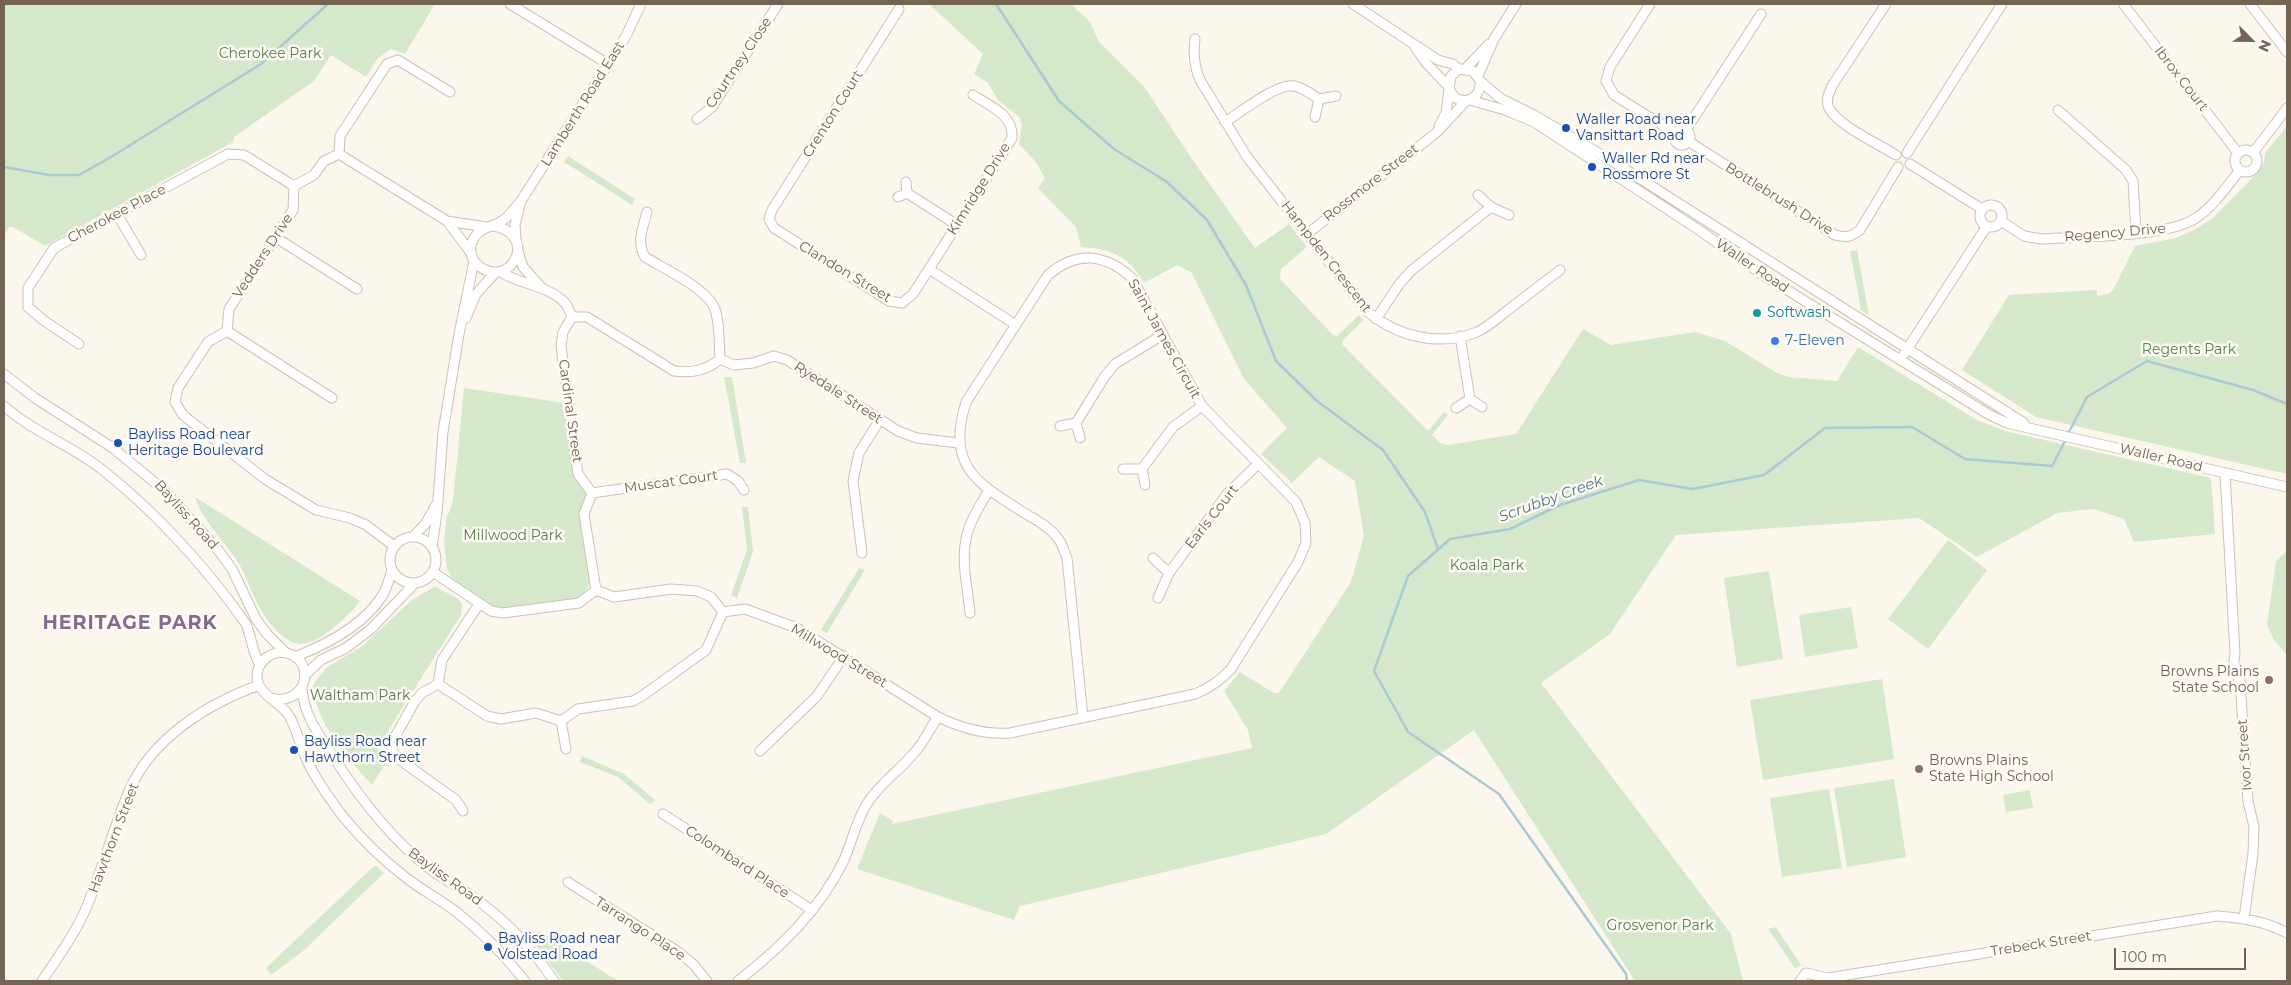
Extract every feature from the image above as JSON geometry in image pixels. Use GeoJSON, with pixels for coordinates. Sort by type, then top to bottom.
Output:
{"type":"FeatureCollection","features":[{"type":"Feature","properties":{"kind":"street"},"geometry":{"type":"LineString","coordinates":[[510,4],[608,64]]}},
{"type":"Feature","properties":{"kind":"street","name":"Lamberth Road East"},"geometry":{"type":"LineString","coordinates":[[490,227],[505,219],[521,201],[626,36],[641,4]]}},
{"type":"Feature","properties":{"kind":"street","name":"Courtney Close"},"geometry":{"type":"LineString","coordinates":[[697,119],[712,108],[778,4]]}},
{"type":"Feature","properties":{"kind":"street","name":"Waller Road"},"geometry":{"type":"LineString","coordinates":[[1352,4],[1438,60],[1472,71],[1500,98],[1534,115],[1616,164],[2007,414],[2035,429]]}},
{"type":"Feature","properties":{"kind":"street"},"geometry":{"type":"LineString","coordinates":[[1468,101],[1479,93],[1479,79],[1494,39],[1516,4]]}},
{"type":"Feature","properties":{"kind":"street"},"geometry":{"type":"LineString","coordinates":[[1650,4],[1610,67],[1606,81],[1614,94],[1675,133]]}},
{"type":"Feature","properties":{"kind":"street"},"geometry":{"type":"LineString","coordinates":[[1886,4],[1832,86],[1827,98],[1829,108],[1839,120],[1896,155]]}},
{"type":"Feature","properties":{"kind":"street"},"geometry":{"type":"LineString","coordinates":[[1907,153],[2002,4]]}},
{"type":"Feature","properties":{"kind":"street"},"geometry":{"type":"LineString","coordinates":[[2250,4],[2287,52]]}},
{"type":"Feature","properties":{"kind":"street","name":"Ibrox Court"},"geometry":{"type":"LineString","coordinates":[[2124,5],[2238,153]]}},
{"type":"Feature","properties":{"kind":"street","name":"Crenton Court"},"geometry":{"type":"LineString","coordinates":[[769,219],[772,210],[899,9]]}},
{"type":"Feature","properties":{"kind":"street"},"geometry":{"type":"LineString","coordinates":[[1686,130],[1760,14]]}},
{"type":"Feature","properties":{"kind":"street","name":"Hampden Crescent"},"geometry":{"type":"LineString","coordinates":[[1195,39],[1193,54],[1195,68],[1200,80],[1247,157],[1368,312],[1376,319],[1403,333],[1416,337],[1444,338],[1477,332],[1560,270]]}},
{"type":"Feature","properties":{"kind":"street"},"geometry":{"type":"LineString","coordinates":[[1449,87],[1451,76],[1462,69],[1494,39]]}},
{"type":"Feature","properties":{"kind":"street","name":"Waller Road"},"geometry":{"type":"LineString","coordinates":[[1412,42],[1427,64],[1449,87],[1455,98],[1505,110],[1534,122],[1800,298],[1988,414],[2007,423],[2287,487]]}},
{"type":"Feature","properties":{"kind":"street"},"geometry":{"type":"LineString","coordinates":[[339,154],[340,136],[387,64],[398,60],[450,92]]}},
{"type":"Feature","properties":{"kind":"street"},"geometry":{"type":"LineString","coordinates":[[1225,122],[1280,87],[1293,85],[1302,88],[1319,99],[1336,96]]}},
{"type":"Feature","properties":{"kind":"street","name":"Rossmore Street"},"geometry":{"type":"LineString","coordinates":[[1436,133],[1446,113],[1449,87]]}},
{"type":"Feature","properties":{"kind":"street","name":"Kimridge Drive"},"geometry":{"type":"LineString","coordinates":[[929,269],[1012,138],[1013,128],[1008,119],[973,95]]}},
{"type":"Feature","properties":{"kind":"street"},"geometry":{"type":"LineString","coordinates":[[1314,118],[1319,99]]}},
{"type":"Feature","properties":{"kind":"street","name":"Rossmore Street"},"geometry":{"type":"LineString","coordinates":[[1307,234],[1436,133],[1468,101]]}},
{"type":"Feature","properties":{"kind":"street"},"geometry":{"type":"LineString","coordinates":[[2253,153],[2287,108]]}},
{"type":"Feature","properties":{"kind":"street"},"geometry":{"type":"LineString","coordinates":[[2058,110],[2126,170],[2133,181],[2136,233]]}},
{"type":"Feature","properties":{"kind":"street"},"geometry":{"type":"LineString","coordinates":[[1678,129],[1686,130],[1689,134],[1688,141],[1684,144],[1678,144],[1674,138],[1675,133],[1678,129]]}},
{"type":"Feature","properties":{"kind":"street","name":"Bottlebrush Drive"},"geometry":{"type":"LineString","coordinates":[[1688,141],[1835,235],[1844,238],[1860,230],[1898,167]]}},
{"type":"Feature","properties":{"kind":"street"},"geometry":{"type":"LineString","coordinates":[[2247,150],[2253,153],[2257,159],[2255,166],[2250,171],[2240,170],[2235,162],[2238,153],[2247,150]]}},
{"type":"Feature","properties":{"kind":"street"},"geometry":{"type":"LineString","coordinates":[[1901,152],[1907,153],[1911,158],[1910,164],[1905,168],[1898,167],[1894,161],[1896,155],[1901,152]]}},
{"type":"Feature","properties":{"kind":"street","name":"Cherokee Place"},"geometry":{"type":"LineString","coordinates":[[79,344],[43,320],[28,307],[28,288],[54,248],[228,154],[244,155],[294,186]]}},
{"type":"Feature","properties":{"kind":"street"},"geometry":{"type":"LineString","coordinates":[[294,186],[314,175],[324,161],[339,154]]}},
{"type":"Feature","properties":{"kind":"street"},"geometry":{"type":"LineString","coordinates":[[339,154],[447,221],[483,270],[498,272],[512,280],[542,288]]}},
{"type":"Feature","properties":{"kind":"street"},"geometry":{"type":"LineString","coordinates":[[1910,164],[1982,209]]}},
{"type":"Feature","properties":{"kind":"street","name":"Regency Drive"},"geometry":{"type":"LineString","coordinates":[[2001,221],[2024,236],[2042,239],[2160,231],[2181,226],[2196,218],[2210,206],[2240,170]]}},
{"type":"Feature","properties":{"kind":"street"},"geometry":{"type":"LineString","coordinates":[[906,182],[907,193]]}},
{"type":"Feature","properties":{"kind":"street","name":"Vedders Drive"},"geometry":{"type":"LineString","coordinates":[[227,331],[229,310],[292,210],[294,186]]}},
{"type":"Feature","properties":{"kind":"street"},"geometry":{"type":"LineString","coordinates":[[907,193],[957,225]]}},
{"type":"Feature","properties":{"kind":"street"},"geometry":{"type":"LineString","coordinates":[[898,197],[907,193]]}},
{"type":"Feature","properties":{"kind":"street"},"geometry":{"type":"LineString","coordinates":[[1478,195],[1490,207],[1509,215]]}},
{"type":"Feature","properties":{"kind":"street","name":"Lamberth Road East"},"geometry":{"type":"LineString","coordinates":[[517,244],[514,225],[521,201]]}},
{"type":"Feature","properties":{"kind":"street"},"geometry":{"type":"LineString","coordinates":[[1989,205],[1997,206],[2002,213],[2001,221],[1994,226],[1987,226],[1981,219],[1982,209],[1989,205]]}},
{"type":"Feature","properties":{"kind":"street"},"geometry":{"type":"LineString","coordinates":[[1376,319],[1400,283],[1412,270],[1490,207]]}},
{"type":"Feature","properties":{"kind":"street"},"geometry":{"type":"LineString","coordinates":[[447,221],[506,229],[517,244],[523,267],[542,288],[565,303],[572,317],[587,317],[674,371],[689,373],[710,368],[720,359],[716,312],[712,302],[704,293],[645,257],[639,242],[647,212]]}},
{"type":"Feature","properties":{"kind":"street"},"geometry":{"type":"LineString","coordinates":[[117,214],[141,255]]}},
{"type":"Feature","properties":{"kind":"street","name":"Clandon Street"},"geometry":{"type":"LineString","coordinates":[[769,219],[774,228],[889,301],[902,304],[913,294],[929,269]]}},
{"type":"Feature","properties":{"kind":"street"},"geometry":{"type":"LineString","coordinates":[[1699,230],[1705,221]]}},
{"type":"Feature","properties":{"kind":"street"},"geometry":{"type":"LineString","coordinates":[[1900,360],[1987,226]]}},
{"type":"Feature","properties":{"kind":"street"},"geometry":{"type":"LineString","coordinates":[[392,570],[401,580],[415,583],[422,582],[433,572],[436,559],[432,547],[443,432],[474,237],[490,227]]}},
{"type":"Feature","properties":{"kind":"street"},"geometry":{"type":"LineString","coordinates":[[275,237],[357,289]]}},
{"type":"Feature","properties":{"kind":"street"},"geometry":{"type":"LineString","coordinates":[[459,334],[476,294],[498,272],[513,263],[517,244]]}},
{"type":"Feature","properties":{"kind":"street","name":"Saint James Circuit"},"geometry":{"type":"LineString","coordinates":[[938,717],[954,725],[994,734],[1010,733],[1083,718],[1195,694],[1221,680],[1230,669],[1298,562],[1306,542],[1305,523],[1296,502],[1202,406],[1132,278],[1118,266],[1098,258],[1078,259],[1060,264],[1048,275],[966,402],[959,424],[958,443],[970,472],[989,490],[1047,526],[1060,540],[1067,558],[1083,718]]}},
{"type":"Feature","properties":{"kind":"street"},"geometry":{"type":"LineString","coordinates":[[929,269],[1016,325]]}},
{"type":"Feature","properties":{"kind":"street"},"geometry":{"type":"LineString","coordinates":[[1800,298],[1807,286]]}},
{"type":"Feature","properties":{"kind":"street","name":"Cardinal Street"},"geometry":{"type":"LineString","coordinates":[[572,317],[563,332],[561,346],[578,474],[592,493]]}},
{"type":"Feature","properties":{"kind":"street"},"geometry":{"type":"LineString","coordinates":[[332,398],[227,331],[208,342],[178,388],[175,402],[183,415],[265,479],[316,510],[350,518],[366,525],[394,546]]}},
{"type":"Feature","properties":{"kind":"street"},"geometry":{"type":"LineString","coordinates":[[1080,438],[1076,423],[1105,376],[1129,353],[1162,335]]}},
{"type":"Feature","properties":{"kind":"street"},"geometry":{"type":"LineString","coordinates":[[1460,336],[1470,399],[1482,407]]}},
{"type":"Feature","properties":{"kind":"street","name":"Ryedale Street"},"geometry":{"type":"LineString","coordinates":[[720,359],[734,365],[753,363],[774,356],[787,360],[898,432],[917,438],[958,443]]}},
{"type":"Feature","properties":{"kind":"street","name":"Bayliss Road"},"geometry":{"type":"LineString","coordinates":[[4,374],[35,398],[113,448],[166,490],[232,569],[256,619],[267,634],[286,653],[295,657]]}},
{"type":"Feature","properties":{"kind":"street"},"geometry":{"type":"LineString","coordinates":[[1456,408],[1470,399]]}},
{"type":"Feature","properties":{"kind":"street","name":"Bayliss Road"},"geometry":{"type":"LineString","coordinates":[[4,406],[100,468],[133,495],[165,526],[246,624],[251,636],[253,653],[260,665],[257,679],[259,686],[288,716],[306,758],[322,787],[358,833],[408,879],[457,912],[482,933],[525,981]]}},
{"type":"Feature","properties":{"kind":"street"},"geometry":{"type":"LineString","coordinates":[[1145,485],[1142,469],[1173,427],[1202,406]]}},
{"type":"Feature","properties":{"kind":"street"},"geometry":{"type":"LineString","coordinates":[[862,553],[853,481],[860,453],[879,421]]}},
{"type":"Feature","properties":{"kind":"street"},"geometry":{"type":"LineString","coordinates":[[1060,426],[1076,423]]}},
{"type":"Feature","properties":{"kind":"street","name":"Earls Court"},"geometry":{"type":"LineString","coordinates":[[1158,598],[1169,573],[1227,494],[1258,464]]}},
{"type":"Feature","properties":{"kind":"street"},"geometry":{"type":"LineString","coordinates":[[1123,469],[1142,469]]}},
{"type":"Feature","properties":{"kind":"street","name":"Ivor Street"},"geometry":{"type":"LineString","coordinates":[[2225,473],[2235,653],[2233,670],[2240,681],[2248,801],[2254,827],[2244,918]]}},
{"type":"Feature","properties":{"kind":"street","name":"Muscat Court"},"geometry":{"type":"LineString","coordinates":[[592,493],[727,474],[738,481],[744,490]]}},
{"type":"Feature","properties":{"kind":"street"},"geometry":{"type":"LineString","coordinates":[[970,612],[964,554],[966,540],[970,524],[989,490]]}},
{"type":"Feature","properties":{"kind":"street"},"geometry":{"type":"LineString","coordinates":[[592,493],[584,514],[596,590]]}},
{"type":"Feature","properties":{"kind":"street"},"geometry":{"type":"LineString","coordinates":[[413,537],[426,524],[438,500]]}},
{"type":"Feature","properties":{"kind":"street"},"geometry":{"type":"LineString","coordinates":[[415,583],[371,629],[346,648],[321,660],[305,675],[300,662],[295,657],[339,636],[364,616],[382,596],[392,570],[390,558],[394,546],[406,538],[413,537],[420,538],[432,547]]}},
{"type":"Feature","properties":{"kind":"street"},"geometry":{"type":"LineString","coordinates":[[1153,558],[1169,573]]}},
{"type":"Feature","properties":{"kind":"street"},"geometry":{"type":"LineString","coordinates":[[433,572],[479,604],[491,611],[503,613],[579,603],[596,590]]}},
{"type":"Feature","properties":{"kind":"street"},"geometry":{"type":"LineString","coordinates":[[438,684],[487,716],[501,719],[536,714],[561,720],[578,709],[633,701],[642,696],[706,650],[723,612],[711,597],[697,591],[671,590],[614,597],[596,590]]}},
{"type":"Feature","properties":{"kind":"street"},"geometry":{"type":"LineString","coordinates":[[438,684],[442,660],[479,604]]}},
{"type":"Feature","properties":{"kind":"street","name":"Millwood Street"},"geometry":{"type":"LineString","coordinates":[[723,612],[745,609],[797,628],[938,717]]}},
{"type":"Feature","properties":{"kind":"street"},"geometry":{"type":"LineString","coordinates":[[260,665],[271,655],[286,653]]}},
{"type":"Feature","properties":{"kind":"street"},"geometry":{"type":"LineString","coordinates":[[760,751],[817,696],[844,656]]}},
{"type":"Feature","properties":{"kind":"street","name":"Bayliss Road"},"geometry":{"type":"LineString","coordinates":[[305,675],[302,688],[303,705],[312,723],[346,777],[378,820],[406,850],[433,872],[473,896],[506,922],[530,947],[554,981]]}},
{"type":"Feature","properties":{"kind":"street"},"geometry":{"type":"LineString","coordinates":[[438,684],[422,693],[415,701],[392,742],[392,752],[400,760],[456,800],[463,811]]}},
{"type":"Feature","properties":{"kind":"street","name":"Hawthorn Street"},"geometry":{"type":"LineString","coordinates":[[42,981],[87,906],[130,789],[146,763],[164,742],[189,720],[259,686]]}},
{"type":"Feature","properties":{"kind":"street"},"geometry":{"type":"LineString","coordinates":[[274,700],[290,699],[302,688]]}},
{"type":"Feature","properties":{"kind":"street"},"geometry":{"type":"LineString","coordinates":[[738,981],[773,954],[796,932],[830,885],[844,861],[867,803],[885,781],[915,753],[938,717]]}},
{"type":"Feature","properties":{"kind":"street"},"geometry":{"type":"LineString","coordinates":[[561,720],[566,749]]}},
{"type":"Feature","properties":{"kind":"street","name":"Colombard Place"},"geometry":{"type":"LineString","coordinates":[[663,814],[812,910]]}},
{"type":"Feature","properties":{"kind":"street","name":"Tarrango Place"},"geometry":{"type":"LineString","coordinates":[[568,882],[676,950],[693,964],[707,981]]}},
{"type":"Feature","properties":{"kind":"street","name":"Trebeck Street"},"geometry":{"type":"LineString","coordinates":[[1800,981],[1806,973],[1826,980],[2217,916],[2244,918],[2273,925],[2287,932]]}},
{"type":"Feature","properties":{"kind":"green space","name":"Cherokee Park"},"geometry":{"type":"Polygon","coordinates":[[[4,4],[435,4],[405,54],[391,49],[377,59],[366,77],[331,55],[314,81],[234,137],[233,142],[45,246],[13,227],[9,227],[4,236],[4,4]]]}},
{"type":"Feature","properties":{"kind":"green space","name":"Koala Park"},"geometry":{"type":"Polygon","coordinates":[[[929,4],[1071,4],[1090,22],[1099,42],[1145,88],[1255,248],[1289,224],[1307,247],[1281,269],[1280,279],[1333,335],[1337,336],[1359,315],[1364,320],[1342,341],[1343,345],[1426,429],[1429,430],[1444,412],[1448,415],[1432,435],[1440,443],[1448,445],[1516,434],[1583,329],[1611,345],[1695,332],[1725,341],[1777,373],[1788,377],[1837,381],[1858,347],[1977,420],[2005,431],[2211,478],[2215,534],[2134,542],[2124,519],[2094,509],[2057,513],[1977,557],[1919,518],[1676,535],[1610,634],[1541,683],[1731,934],[1743,981],[1635,981],[1474,730],[1326,834],[1020,906],[1014,920],[857,869],[880,813],[893,821],[892,824],[1252,748],[1248,730],[1224,691],[1240,672],[1274,693],[1279,693],[1351,582],[1364,536],[1355,481],[1319,457],[1292,483],[1261,454],[1287,428],[1244,379],[1191,272],[1177,265],[1144,283],[1132,266],[1118,255],[1081,247],[1076,227],[1038,188],[1045,178],[1035,161],[1019,144],[1022,126],[1019,117],[998,100],[988,83],[974,74],[983,54],[929,4]]]}},
{"type":"Feature","properties":{"kind":"green space","name":"Regents Park"},"geometry":{"type":"Polygon","coordinates":[[[2287,126],[2287,474],[2036,417],[1962,370],[2009,295],[2097,290],[2097,296],[2108,294],[2113,290],[2135,246],[2176,238],[2196,229],[2213,218],[2256,174],[2264,163],[2265,153],[2287,126]]]}},
{"type":"Feature","properties":{"kind":"green space"},"geometry":{"type":"Polygon","coordinates":[[[568,156],[635,199],[632,205],[564,162],[568,156]]]}},
{"type":"Feature","properties":{"kind":"green space"},"geometry":{"type":"Polygon","coordinates":[[[1857,250],[1869,315],[1861,310],[1850,251],[1857,250]]]}},
{"type":"Feature","properties":{"kind":"green space"},"geometry":{"type":"Polygon","coordinates":[[[724,377],[732,377],[746,463],[740,463],[724,377]]]}},
{"type":"Feature","properties":{"kind":"green space","name":"Millwood Park"},"geometry":{"type":"Polygon","coordinates":[[[464,388],[565,403],[574,476],[586,493],[580,515],[590,582],[585,593],[572,600],[501,608],[494,607],[452,578],[447,569],[444,544],[446,520],[453,501],[464,388]]]}},
{"type":"Feature","properties":{"kind":"green space"},"geometry":{"type":"Polygon","coordinates":[[[195,497],[360,601],[348,615],[320,637],[300,644],[286,639],[270,624],[261,611],[240,565],[208,523],[195,497]]]}},
{"type":"Feature","properties":{"kind":"green space"},"geometry":{"type":"Polygon","coordinates":[[[742,507],[748,507],[753,552],[737,598],[731,595],[747,550],[742,507]]]}},
{"type":"Feature","properties":{"kind":"green space"},"geometry":{"type":"Polygon","coordinates":[[[1948,540],[1987,570],[1928,649],[1888,619],[1948,540]]]}},
{"type":"Feature","properties":{"kind":"green space"},"geometry":{"type":"Polygon","coordinates":[[[2287,551],[2287,655],[2274,640],[2267,625],[2276,561],[2287,551]]]}},
{"type":"Feature","properties":{"kind":"green space"},"geometry":{"type":"Polygon","coordinates":[[[859,568],[865,570],[827,633],[821,630],[859,568]]]}},
{"type":"Feature","properties":{"kind":"green space"},"geometry":{"type":"Polygon","coordinates":[[[1769,571],[1783,659],[1737,667],[1724,578],[1769,571]]]}},
{"type":"Feature","properties":{"kind":"green space","name":"Waltham Park"},"geometry":{"type":"Polygon","coordinates":[[[435,586],[458,599],[462,605],[461,615],[381,742],[380,750],[386,763],[372,785],[343,752],[326,727],[315,700],[313,685],[326,668],[361,647],[412,600],[435,586]]]}},
{"type":"Feature","properties":{"kind":"green space"},"geometry":{"type":"Polygon","coordinates":[[[1851,607],[1858,648],[1805,657],[1799,615],[1851,607]]]}},
{"type":"Feature","properties":{"kind":"green space"},"geometry":{"type":"Polygon","coordinates":[[[1882,679],[1894,759],[1763,780],[1750,700],[1882,679]]]}},
{"type":"Feature","properties":{"kind":"green space"},"geometry":{"type":"Polygon","coordinates":[[[582,756],[624,774],[655,800],[650,804],[618,777],[580,762],[582,756]]]}},
{"type":"Feature","properties":{"kind":"green space"},"geometry":{"type":"Polygon","coordinates":[[[1894,779],[1906,857],[1847,867],[1834,788],[1894,779]]]}},
{"type":"Feature","properties":{"kind":"green space"},"geometry":{"type":"Polygon","coordinates":[[[1829,789],[1842,868],[1782,877],[1770,798],[1829,789]]]}},
{"type":"Feature","properties":{"kind":"green space"},"geometry":{"type":"Polygon","coordinates":[[[2030,790],[2033,808],[2006,812],[2003,795],[2030,790]]]}},
{"type":"Feature","properties":{"kind":"green space"},"geometry":{"type":"Polygon","coordinates":[[[375,865],[384,873],[303,951],[271,975],[266,968],[375,865]]]}},
{"type":"Feature","properties":{"kind":"green space"},"geometry":{"type":"Polygon","coordinates":[[[1776,927],[1801,965],[1795,968],[1768,929],[1776,927]]]}},
{"type":"Feature","properties":{"kind":"green space"},"geometry":{"type":"Polygon","coordinates":[[[539,931],[618,981],[563,981],[533,941],[539,931]]]}},
{"type":"Feature","properties":{"kind":"waterway"},"geometry":{"type":"LineString","coordinates":[[4,167],[49,175],[79,175],[261,64],[328,4]]}},
{"type":"Feature","properties":{"kind":"waterway"},"geometry":{"type":"LineString","coordinates":[[996,4],[1059,101],[1114,149],[1167,182],[1207,220],[1246,285],[1276,361],[1317,401],[1383,450],[1425,512],[1438,549]]}},
{"type":"Feature","properties":{"kind":"waterway","name":"Scrubby Creek"},"geometry":{"type":"LineString","coordinates":[[2068,434],[2087,397],[2147,361],[2253,390],[2287,404]]}},
{"type":"Feature","properties":{"kind":"waterway","name":"Scrubby Creek"},"geometry":{"type":"LineString","coordinates":[[1627,981],[1626,974],[1499,794],[1408,732],[1374,671],[1408,576],[1450,539],[1510,529],[1560,505],[1639,480],[1693,489],[1764,475],[1825,428],[1912,427],[1965,459],[2052,466],[2066,439]]}},
{"type":"Feature","properties":{"kind":"place","name":"Waller Road near Vansittart Road"},"geometry":{"type":"Point","coordinates":[1566,128]}},
{"type":"Feature","properties":{"kind":"place","name":"Waller Rd near Rossmore St"},"geometry":{"type":"Point","coordinates":[1592,167]}},
{"type":"Feature","properties":{"kind":"place","name":"Softwash"},"geometry":{"type":"Point","coordinates":[1757,313]}},
{"type":"Feature","properties":{"kind":"place","name":"7-Eleven"},"geometry":{"type":"Point","coordinates":[1775,341]}},
{"type":"Feature","properties":{"kind":"place","name":"Bayliss Road near Heritage Boulevard"},"geometry":{"type":"Point","coordinates":[118,443]}},
{"type":"Feature","properties":{"kind":"place","name":"Browns Plains State School"},"geometry":{"type":"Point","coordinates":[2269,680]}},
{"type":"Feature","properties":{"kind":"place","name":"Bayliss Road near Hawthorn Street"},"geometry":{"type":"Point","coordinates":[294,750]}},
{"type":"Feature","properties":{"kind":"place","name":"Browns Plains State High School"},"geometry":{"type":"Point","coordinates":[1919,769]}},
{"type":"Feature","properties":{"kind":"place","name":"Bayliss Road near Volstead Road"},"geometry":{"type":"Point","coordinates":[488,947]}},
{"type":"Feature","properties":{"kind":"district","name":"HERITAGE PARK"},"geometry":{"type":"Point","coordinates":[130,623]}},
{"type":"Feature","properties":{"kind":"park label","name":"Grosvenor Park"},"geometry":{"type":"Point","coordinates":[1660,926]}}]}
